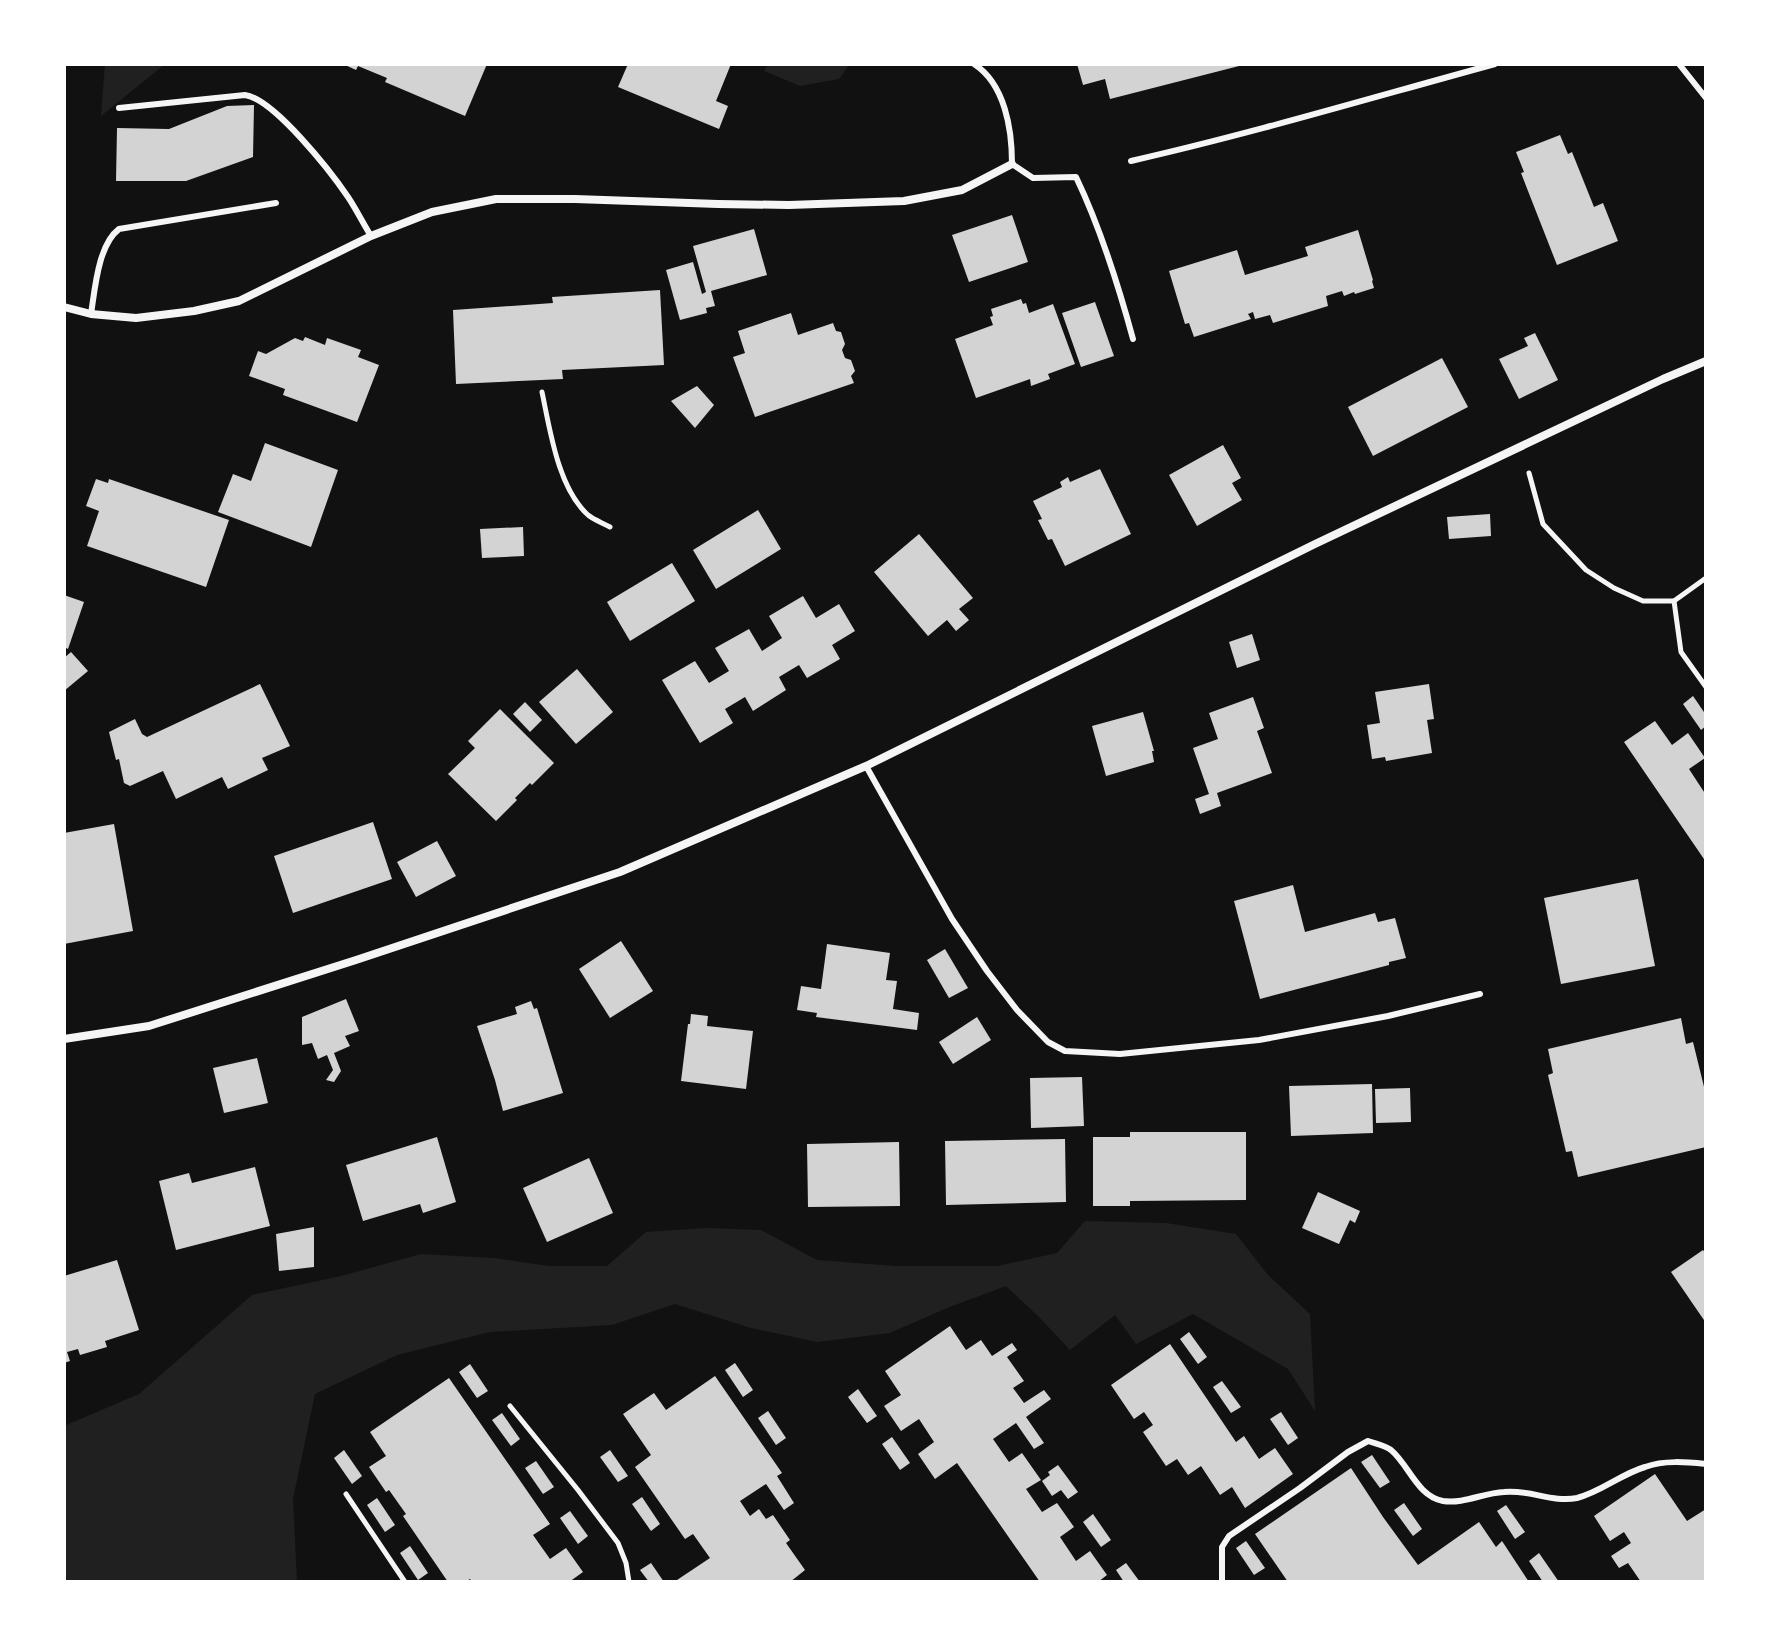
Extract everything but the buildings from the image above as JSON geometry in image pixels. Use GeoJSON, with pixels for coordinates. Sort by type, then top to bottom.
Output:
{"type":"FeatureCollection","features":[{"type":"Feature","properties":{"kind":"street"},"geometry":{"type":"LineString","coordinates":[[64,307],[91,314],[136,318],[194,311],[239,301],[371,236],[432,212],[496,199],[775,205],[904,201],[962,190],[1012,164]]}},
{"type":"Feature","properties":{"kind":"street"},"geometry":{"type":"LineString","coordinates":[[64,1039],[149,1026],[620,872],[866,766],[1315,544],[1706,361]]}},
{"type":"Feature","properties":{"kind":"lane"},"geometry":{"type":"LineString","coordinates":[[974,64],[984,71],[1000,94],[1012,143],[1012,164],[1033,178],[1076,177],[1119,287],[1133,339]]}},
{"type":"Feature","properties":{"kind":"lane"},"geometry":{"type":"LineString","coordinates":[[1131,161],[1219,141],[1296,117],[1495,64]]}},
{"type":"Feature","properties":{"kind":"lane"},"geometry":{"type":"LineString","coordinates":[[1679,64],[1706,98]]}},
{"type":"Feature","properties":{"kind":"lane"},"geometry":{"type":"LineString","coordinates":[[119,108],[245,95],[260,99],[295,132],[347,196],[371,236]]}},
{"type":"Feature","properties":{"kind":"lane"},"geometry":{"type":"LineString","coordinates":[[91,314],[95,284],[107,240],[119,229],[276,203]]}},
{"type":"Feature","properties":{"kind":"lane"},"geometry":{"type":"LineString","coordinates":[[866,766],[945,908],[987,971],[1027,1021],[1048,1042],[1065,1051],[1120,1054],[1259,1040],[1388,1016],[1480,994]]}},
{"type":"Feature","properties":{"kind":"lane"},"geometry":{"type":"LineString","coordinates":[[1222,1582],[1222,1547],[1229,1536],[1368,1441],[1393,1452],[1432,1498],[1453,1502],[1503,1492],[1572,1499],[1585,1496],[1643,1467],[1676,1462],[1706,1464]]}},
{"type":"Feature","properties":{"kind":"path"},"geometry":{"type":"LineString","coordinates":[[542,392],[555,455],[573,497],[589,516],[610,527]]}},
{"type":"Feature","properties":{"kind":"path"},"geometry":{"type":"LineString","coordinates":[[1530,476],[1543,524],[1586,570],[1614,588],[1643,601],[1674,601],[1706,578]]}},
{"type":"Feature","properties":{"kind":"path"},"geometry":{"type":"LineString","coordinates":[[1674,601],[1681,652],[1706,687]]}},
{"type":"Feature","properties":{"kind":"path"},"geometry":{"type":"LineString","coordinates":[[510,1406],[618,1543],[629,1582]]}},
{"type":"Feature","properties":{"kind":"path"},"geometry":{"type":"LineString","coordinates":[[346,1494],[405,1582]]}},
{"type":"Feature","properties":{"kind":"shaded area"},"geometry":{"type":"Polygon","coordinates":[[[105,64],[165,64],[101,116],[105,64]]]}},
{"type":"Feature","properties":{"kind":"shaded area"},"geometry":{"type":"Polygon","coordinates":[[[768,64],[849,65],[839,79],[800,86],[764,71],[768,64]]]}},
{"type":"Feature","properties":{"kind":"shaded area"},"geometry":{"type":"Polygon","coordinates":[[[1085,1221],[1166,1223],[1236,1234],[1268,1275],[1310,1314],[1315,1411],[1288,1369],[1193,1314],[1136,1344],[1115,1315],[1070,1350],[1006,1286],[890,1333],[817,1342],[751,1328],[675,1304],[612,1325],[490,1332],[397,1355],[315,1394],[293,1499],[297,1582],[64,1582],[64,1426],[139,1394],[252,1295],[341,1276],[421,1254],[494,1258],[549,1266],[607,1266],[646,1232],[707,1228],[761,1230],[817,1260],[896,1266],[997,1266],[1057,1253],[1085,1221]]]}}]}
